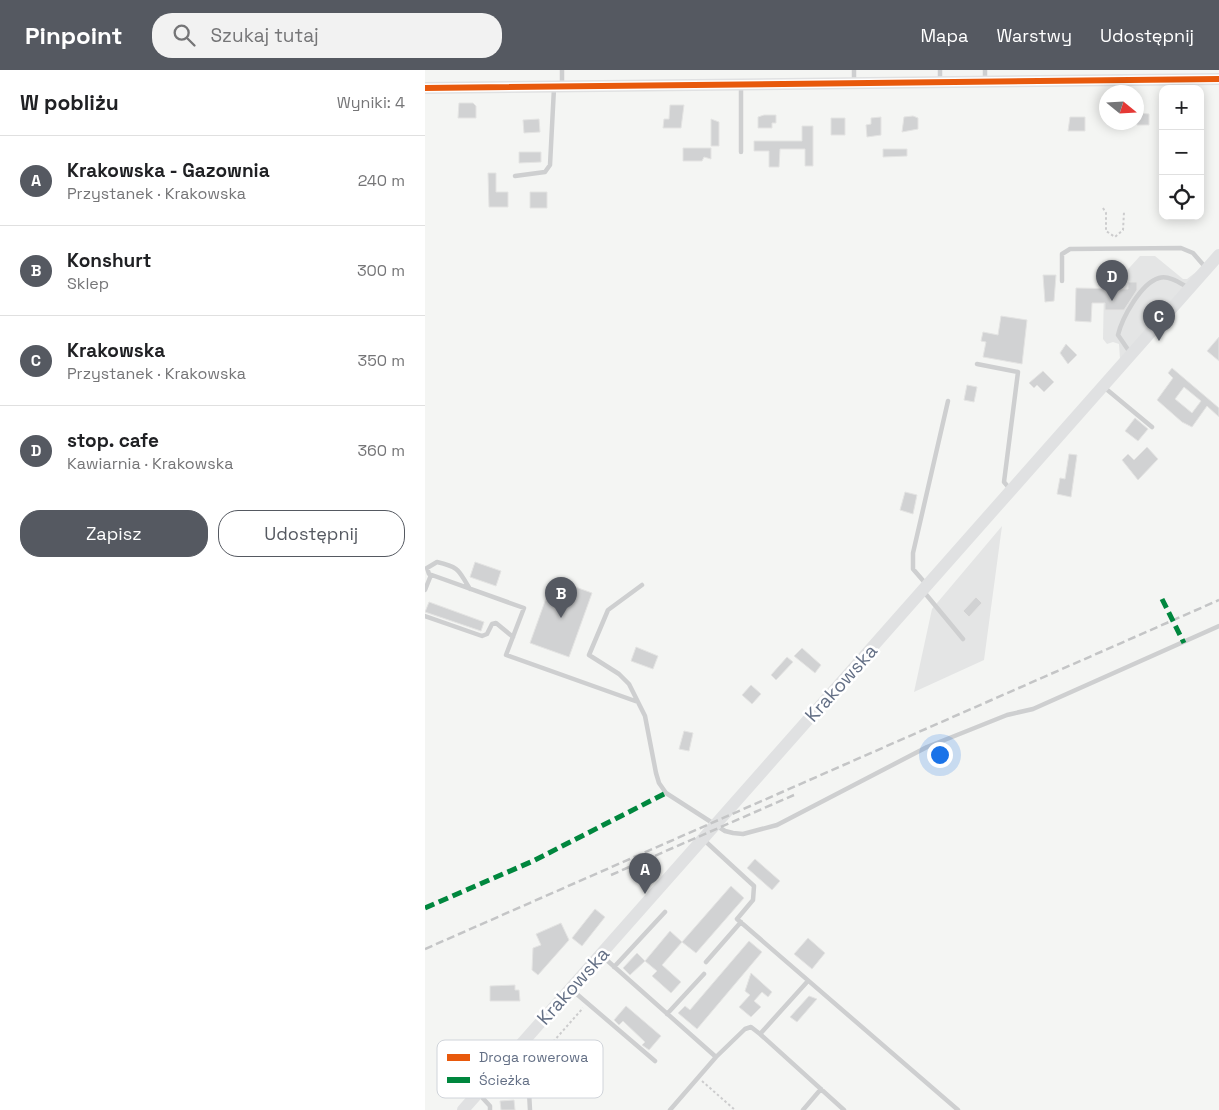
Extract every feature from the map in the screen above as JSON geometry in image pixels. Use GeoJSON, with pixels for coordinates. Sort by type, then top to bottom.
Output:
{"type":"FeatureCollection","features":[{"type":"Feature","properties":{"kind":"main road"},"geometry":{"type":"LineString","coordinates":[[425,88],[855,84],[940,76],[1219,79]]}},
{"type":"Feature","properties":{"kind":"main road","name":"Krakowska"},"geometry":{"type":"LineString","coordinates":[[525,1040],[1219,255]]}},
{"type":"Feature","properties":{"kind":"main road","name":"Krakowska"},"geometry":{"type":"LineString","coordinates":[[463,1110],[473,1098]]}},
{"type":"Feature","properties":{"kind":"lane"},"geometry":{"type":"LineString","coordinates":[[515,176],[545,172],[550,165],[558,87],[562,70]]}},
{"type":"Feature","properties":{"kind":"lane"},"geometry":{"type":"LineString","coordinates":[[854,70],[855,84]]}},
{"type":"Feature","properties":{"kind":"lane"},"geometry":{"type":"LineString","coordinates":[[741,85],[741,152]]}},
{"type":"Feature","properties":{"kind":"lane"},"geometry":{"type":"LineString","coordinates":[[1062,281],[1062,254],[1070,249],[1181,248],[1193,253],[1207,269]]}},
{"type":"Feature","properties":{"kind":"lane"},"geometry":{"type":"LineString","coordinates":[[1131,355],[1118,335],[1121,323],[1139,294],[1158,278],[1168,278],[1190,289]]}},
{"type":"Feature","properties":{"kind":"lane"},"geometry":{"type":"LineString","coordinates":[[977,364],[1018,372],[1005,460],[1004,482],[1011,490]]}},
{"type":"Feature","properties":{"kind":"lane"},"geometry":{"type":"LineString","coordinates":[[1103,386],[1152,427]]}},
{"type":"Feature","properties":{"kind":"lane"},"geometry":{"type":"LineString","coordinates":[[948,402],[913,553],[913,569],[963,639]]}},
{"type":"Feature","properties":{"kind":"lane"},"geometry":{"type":"LineString","coordinates":[[470,589],[463,574],[458,569],[433,563],[427,570],[431,575],[470,589],[524,608],[506,656],[638,702]]}},
{"type":"Feature","properties":{"kind":"lane"},"geometry":{"type":"LineString","coordinates":[[425,590],[431,575]]}},
{"type":"Feature","properties":{"kind":"lane"},"geometry":{"type":"LineString","coordinates":[[642,585],[608,610],[589,655],[619,674],[629,684],[649,731],[659,783],[666,793],[725,831],[743,834],[777,825],[927,747],[1007,715],[1033,709],[1219,626]]}},
{"type":"Feature","properties":{"kind":"lane"},"geometry":{"type":"LineString","coordinates":[[425,616],[483,636],[487,634],[492,624],[496,623],[513,637]]}},
{"type":"Feature","properties":{"kind":"lane"},"geometry":{"type":"LineString","coordinates":[[702,838],[754,886],[753,900],[737,919],[807,982],[958,1110]]}},
{"type":"Feature","properties":{"kind":"lane"},"geometry":{"type":"LineString","coordinates":[[614,967],[665,912]]}},
{"type":"Feature","properties":{"kind":"lane"},"geometry":{"type":"LineString","coordinates":[[706,962],[741,922]]}},
{"type":"Feature","properties":{"kind":"lane"},"geometry":{"type":"LineString","coordinates":[[601,955],[716,1058]]}},
{"type":"Feature","properties":{"kind":"lane"},"geometry":{"type":"LineString","coordinates":[[667,1014],[704,974]]}},
{"type":"Feature","properties":{"kind":"lane"},"geometry":{"type":"LineString","coordinates":[[760,1034],[807,982]]}},
{"type":"Feature","properties":{"kind":"lane"},"geometry":{"type":"LineString","coordinates":[[571,989],[655,1061]]}},
{"type":"Feature","properties":{"kind":"lane"},"geometry":{"type":"LineString","coordinates":[[670,1110],[716,1058],[747,1028],[751,1027],[844,1110]]}},
{"type":"Feature","properties":{"kind":"lane"},"geometry":{"type":"LineString","coordinates":[[803,1110],[821,1089]]}},
{"type":"Feature","properties":{"kind":"lane"},"geometry":{"type":"LineString","coordinates":[[483,1098],[490,1106],[490,1110]]}},
{"type":"Feature","properties":{"kind":"path"},"geometry":{"type":"LineString","coordinates":[[1103,208],[1106,213],[1106,231],[1115,237],[1123,230],[1124,212]]}},
{"type":"Feature","properties":{"kind":"path"},"geometry":{"type":"LineString","coordinates":[[556,1040],[578,1014]]}},
{"type":"Feature","properties":{"kind":"path"},"geometry":{"type":"LineString","coordinates":[[698,1078],[735,1110]]}},
{"type":"Feature","properties":{"kind":"shaded area"},"geometry":{"type":"Polygon","coordinates":[[[1140,256],[1155,256],[1183,279],[1187,279],[1200,269],[1120,359],[1119,344],[1113,342],[1107,344],[1103,339],[1104,288],[1121,287],[1121,277],[1140,256]]]}},
{"type":"Feature","properties":{"kind":"shaded area"},"geometry":{"type":"Polygon","coordinates":[[[1002,526],[984,660],[914,692],[932,609],[1002,526]]]}},
{"type":"Feature","properties":{"kind":"building"},"geometry":{"type":"Polygon","coordinates":[[[459,103],[473,103],[476,106],[476,118],[458,118],[459,103]]]}},
{"type":"Feature","properties":{"kind":"building"},"geometry":{"type":"Polygon","coordinates":[[[670,105],[684,105],[681,128],[663,128],[664,119],[669,119],[670,105]]]}},
{"type":"Feature","properties":{"kind":"building"},"geometry":{"type":"Polygon","coordinates":[[[1144,114],[1149,114],[1149,125],[1144,125],[1144,114]]]}},
{"type":"Feature","properties":{"kind":"building"},"geometry":{"type":"Polygon","coordinates":[[[776,115],[776,123],[772,123],[772,128],[758,128],[758,117],[776,115]]]}},
{"type":"Feature","properties":{"kind":"building"},"geometry":{"type":"Polygon","coordinates":[[[913,116],[918,118],[918,129],[902,132],[904,117],[913,116]]]}},
{"type":"Feature","properties":{"kind":"building"},"geometry":{"type":"Polygon","coordinates":[[[881,117],[881,135],[867,137],[866,125],[871,124],[871,118],[881,117]]]}},
{"type":"Feature","properties":{"kind":"building"},"geometry":{"type":"Polygon","coordinates":[[[1070,117],[1085,117],[1085,131],[1068,131],[1070,117]]]}},
{"type":"Feature","properties":{"kind":"building"},"geometry":{"type":"Polygon","coordinates":[[[831,118],[845,118],[845,135],[831,135],[831,118]]]}},
{"type":"Feature","properties":{"kind":"building"},"geometry":{"type":"Polygon","coordinates":[[[539,119],[540,132],[524,133],[523,120],[539,119]]]}},
{"type":"Feature","properties":{"kind":"building"},"geometry":{"type":"Polygon","coordinates":[[[711,119],[719,122],[719,146],[711,146],[711,119]]]}},
{"type":"Feature","properties":{"kind":"building"},"geometry":{"type":"Polygon","coordinates":[[[802,126],[813,126],[813,166],[805,166],[805,149],[780,149],[779,167],[769,167],[769,151],[754,151],[754,141],[802,141],[802,126]]]}},
{"type":"Feature","properties":{"kind":"building"},"geometry":{"type":"Polygon","coordinates":[[[683,148],[711,148],[711,159],[704,157],[702,161],[683,161],[683,148]]]}},
{"type":"Feature","properties":{"kind":"building"},"geometry":{"type":"Polygon","coordinates":[[[883,149],[907,149],[907,156],[883,157],[883,149]]]}},
{"type":"Feature","properties":{"kind":"building"},"geometry":{"type":"Polygon","coordinates":[[[519,152],[541,152],[541,162],[519,163],[519,152]]]}},
{"type":"Feature","properties":{"kind":"building"},"geometry":{"type":"Polygon","coordinates":[[[488,173],[496,173],[496,192],[508,192],[508,207],[489,207],[488,173]]]}},
{"type":"Feature","properties":{"kind":"building"},"geometry":{"type":"Polygon","coordinates":[[[530,192],[547,192],[547,208],[530,208],[530,192]]]}},
{"type":"Feature","properties":{"kind":"building"},"geometry":{"type":"Polygon","coordinates":[[[1043,275],[1056,275],[1054,301],[1045,302],[1043,275]]]}},
{"type":"Feature","properties":{"kind":"building"},"geometry":{"type":"Polygon","coordinates":[[[1128,282],[1137,282],[1137,290],[1124,310],[1105,310],[1105,303],[1092,303],[1091,322],[1075,321],[1076,288],[1128,289],[1128,282]]]}},
{"type":"Feature","properties":{"kind":"building"},"geometry":{"type":"Polygon","coordinates":[[[1001,316],[1027,320],[1022,364],[983,357],[986,342],[981,341],[983,332],[998,335],[1001,316]]]}},
{"type":"Feature","properties":{"kind":"building"},"geometry":{"type":"Polygon","coordinates":[[[1219,337],[1219,361],[1207,351],[1219,337]]]}},
{"type":"Feature","properties":{"kind":"building"},"geometry":{"type":"Polygon","coordinates":[[[1066,344],[1077,355],[1068,364],[1060,353],[1066,344]]]}},
{"type":"Feature","properties":{"kind":"building"},"geometry":{"type":"Polygon","coordinates":[[[1172,368],[1219,408],[1219,417],[1207,406],[1192,427],[1182,422],[1157,400],[1173,378],[1168,373],[1172,368]],[[1184,387],[1175,399],[1192,413],[1201,401],[1184,387]]]}},
{"type":"Feature","properties":{"kind":"building"},"geometry":{"type":"Polygon","coordinates":[[[1043,371],[1054,382],[1044,392],[1037,385],[1034,388],[1029,383],[1043,371]]]}},
{"type":"Feature","properties":{"kind":"building"},"geometry":{"type":"Polygon","coordinates":[[[967,385],[977,387],[974,402],[964,400],[967,385]]]}},
{"type":"Feature","properties":{"kind":"building"},"geometry":{"type":"Polygon","coordinates":[[[1135,418],[1148,429],[1138,441],[1125,431],[1135,418]]]}},
{"type":"Feature","properties":{"kind":"building"},"geometry":{"type":"Polygon","coordinates":[[[1147,447],[1158,459],[1138,480],[1122,460],[1128,454],[1134,460],[1147,447]]]}},
{"type":"Feature","properties":{"kind":"building"},"geometry":{"type":"Polygon","coordinates":[[[1069,454],[1077,455],[1071,497],[1057,494],[1060,478],[1065,479],[1069,454]]]}},
{"type":"Feature","properties":{"kind":"building"},"geometry":{"type":"Polygon","coordinates":[[[905,492],[917,495],[913,514],[900,510],[905,492]]]}},
{"type":"Feature","properties":{"kind":"building"},"geometry":{"type":"Polygon","coordinates":[[[475,562],[501,571],[496,586],[470,577],[475,562]]]}},
{"type":"Feature","properties":{"kind":"building"},"geometry":{"type":"Polygon","coordinates":[[[553,579],[592,593],[569,657],[530,643],[553,579]]]}},
{"type":"Feature","properties":{"kind":"building"},"geometry":{"type":"Polygon","coordinates":[[[976,597],[982,603],[969,617],[963,611],[976,597]]]}},
{"type":"Feature","properties":{"kind":"building"},"geometry":{"type":"Polygon","coordinates":[[[429,602],[484,622],[481,631],[425,612],[429,602]]]}},
{"type":"Feature","properties":{"kind":"building"},"geometry":{"type":"Polygon","coordinates":[[[636,647],[658,656],[653,669],[631,661],[636,647]]]}},
{"type":"Feature","properties":{"kind":"building"},"geometry":{"type":"Polygon","coordinates":[[[802,648],[821,665],[815,673],[794,656],[802,648]]]}},
{"type":"Feature","properties":{"kind":"building"},"geometry":{"type":"Polygon","coordinates":[[[787,657],[793,662],[776,680],[771,675],[787,657]]]}},
{"type":"Feature","properties":{"kind":"building"},"geometry":{"type":"Polygon","coordinates":[[[751,685],[761,694],[752,704],[742,695],[751,685]]]}},
{"type":"Feature","properties":{"kind":"building"},"geometry":{"type":"Polygon","coordinates":[[[684,731],[693,733],[689,751],[679,749],[684,731]]]}},
{"type":"Feature","properties":{"kind":"building"},"geometry":{"type":"Polygon","coordinates":[[[755,859],[780,881],[772,890],[747,868],[755,859]]]}},
{"type":"Feature","properties":{"kind":"building"},"geometry":{"type":"Polygon","coordinates":[[[731,886],[744,898],[696,953],[682,942],[731,886]]]}},
{"type":"Feature","properties":{"kind":"building"},"geometry":{"type":"Polygon","coordinates":[[[595,909],[605,917],[582,946],[572,938],[595,909]]]}},
{"type":"Feature","properties":{"kind":"building"},"geometry":{"type":"Polygon","coordinates":[[[561,923],[569,940],[538,975],[532,970],[533,948],[541,945],[536,934],[561,923]]]}},
{"type":"Feature","properties":{"kind":"building"},"geometry":{"type":"Polygon","coordinates":[[[670,931],[682,942],[662,965],[681,982],[671,993],[652,976],[657,971],[645,961],[670,931]]]}},
{"type":"Feature","properties":{"kind":"building"},"geometry":{"type":"Polygon","coordinates":[[[808,938],[825,953],[812,969],[794,954],[808,938]]]}},
{"type":"Feature","properties":{"kind":"building"},"geometry":{"type":"Polygon","coordinates":[[[749,941],[762,952],[697,1029],[678,1013],[685,1006],[690,1010],[749,941]]]}},
{"type":"Feature","properties":{"kind":"building"},"geometry":{"type":"Polygon","coordinates":[[[637,953],[645,961],[630,975],[623,968],[637,953]]]}},
{"type":"Feature","properties":{"kind":"building"},"geometry":{"type":"Polygon","coordinates":[[[751,973],[772,992],[768,997],[762,992],[754,1001],[761,1007],[751,1017],[739,1007],[750,995],[745,991],[751,973]]]}},
{"type":"Feature","properties":{"kind":"building"},"geometry":{"type":"Polygon","coordinates":[[[515,985],[515,990],[519,990],[520,1001],[490,1001],[490,986],[515,985]]]}},
{"type":"Feature","properties":{"kind":"building"},"geometry":{"type":"Polygon","coordinates":[[[809,996],[817,999],[797,1022],[790,1017],[809,996]]]}},
{"type":"Feature","properties":{"kind":"building"},"geometry":{"type":"Polygon","coordinates":[[[626,1006],[661,1036],[649,1050],[642,1045],[645,1042],[623,1021],[619,1025],[614,1020],[626,1006]]]}},
{"type":"Feature","properties":{"kind":"building"},"geometry":{"type":"Polygon","coordinates":[[[514,1100],[515,1110],[501,1110],[500,1101],[514,1100]]]}},
{"type":"Feature","properties":{"kind":"railway"},"geometry":{"type":"LineString","coordinates":[[425,949],[1219,600]]}},
{"type":"Feature","properties":{"kind":"railway"},"geometry":{"type":"LineString","coordinates":[[611,875],[794,795]]}},
{"type":"Feature","properties":{"kind":"marked path"},"geometry":{"type":"LineString","coordinates":[[1162,599],[1184,643]]}},
{"type":"Feature","properties":{"kind":"marked path"},"geometry":{"type":"LineString","coordinates":[[425,908],[533,861],[666,793]]}},
{"type":"Feature","properties":{"kind":"cycle path"},"geometry":{"type":"LineString","coordinates":[[425,88],[1219,79]]}},
{"type":"Feature","properties":{"kind":"place","name":"stop. cafe"},"geometry":{"type":"Point","coordinates":[1112,301]}},
{"type":"Feature","properties":{"kind":"place","name":"Krakowska"},"geometry":{"type":"Point","coordinates":[1159,341]}},
{"type":"Feature","properties":{"kind":"place","name":"Konshurt"},"geometry":{"type":"Point","coordinates":[561,618]}},
{"type":"Feature","properties":{"kind":"place","name":"Krakowska - Gazownia"},"geometry":{"type":"Point","coordinates":[645,894]}}]}
